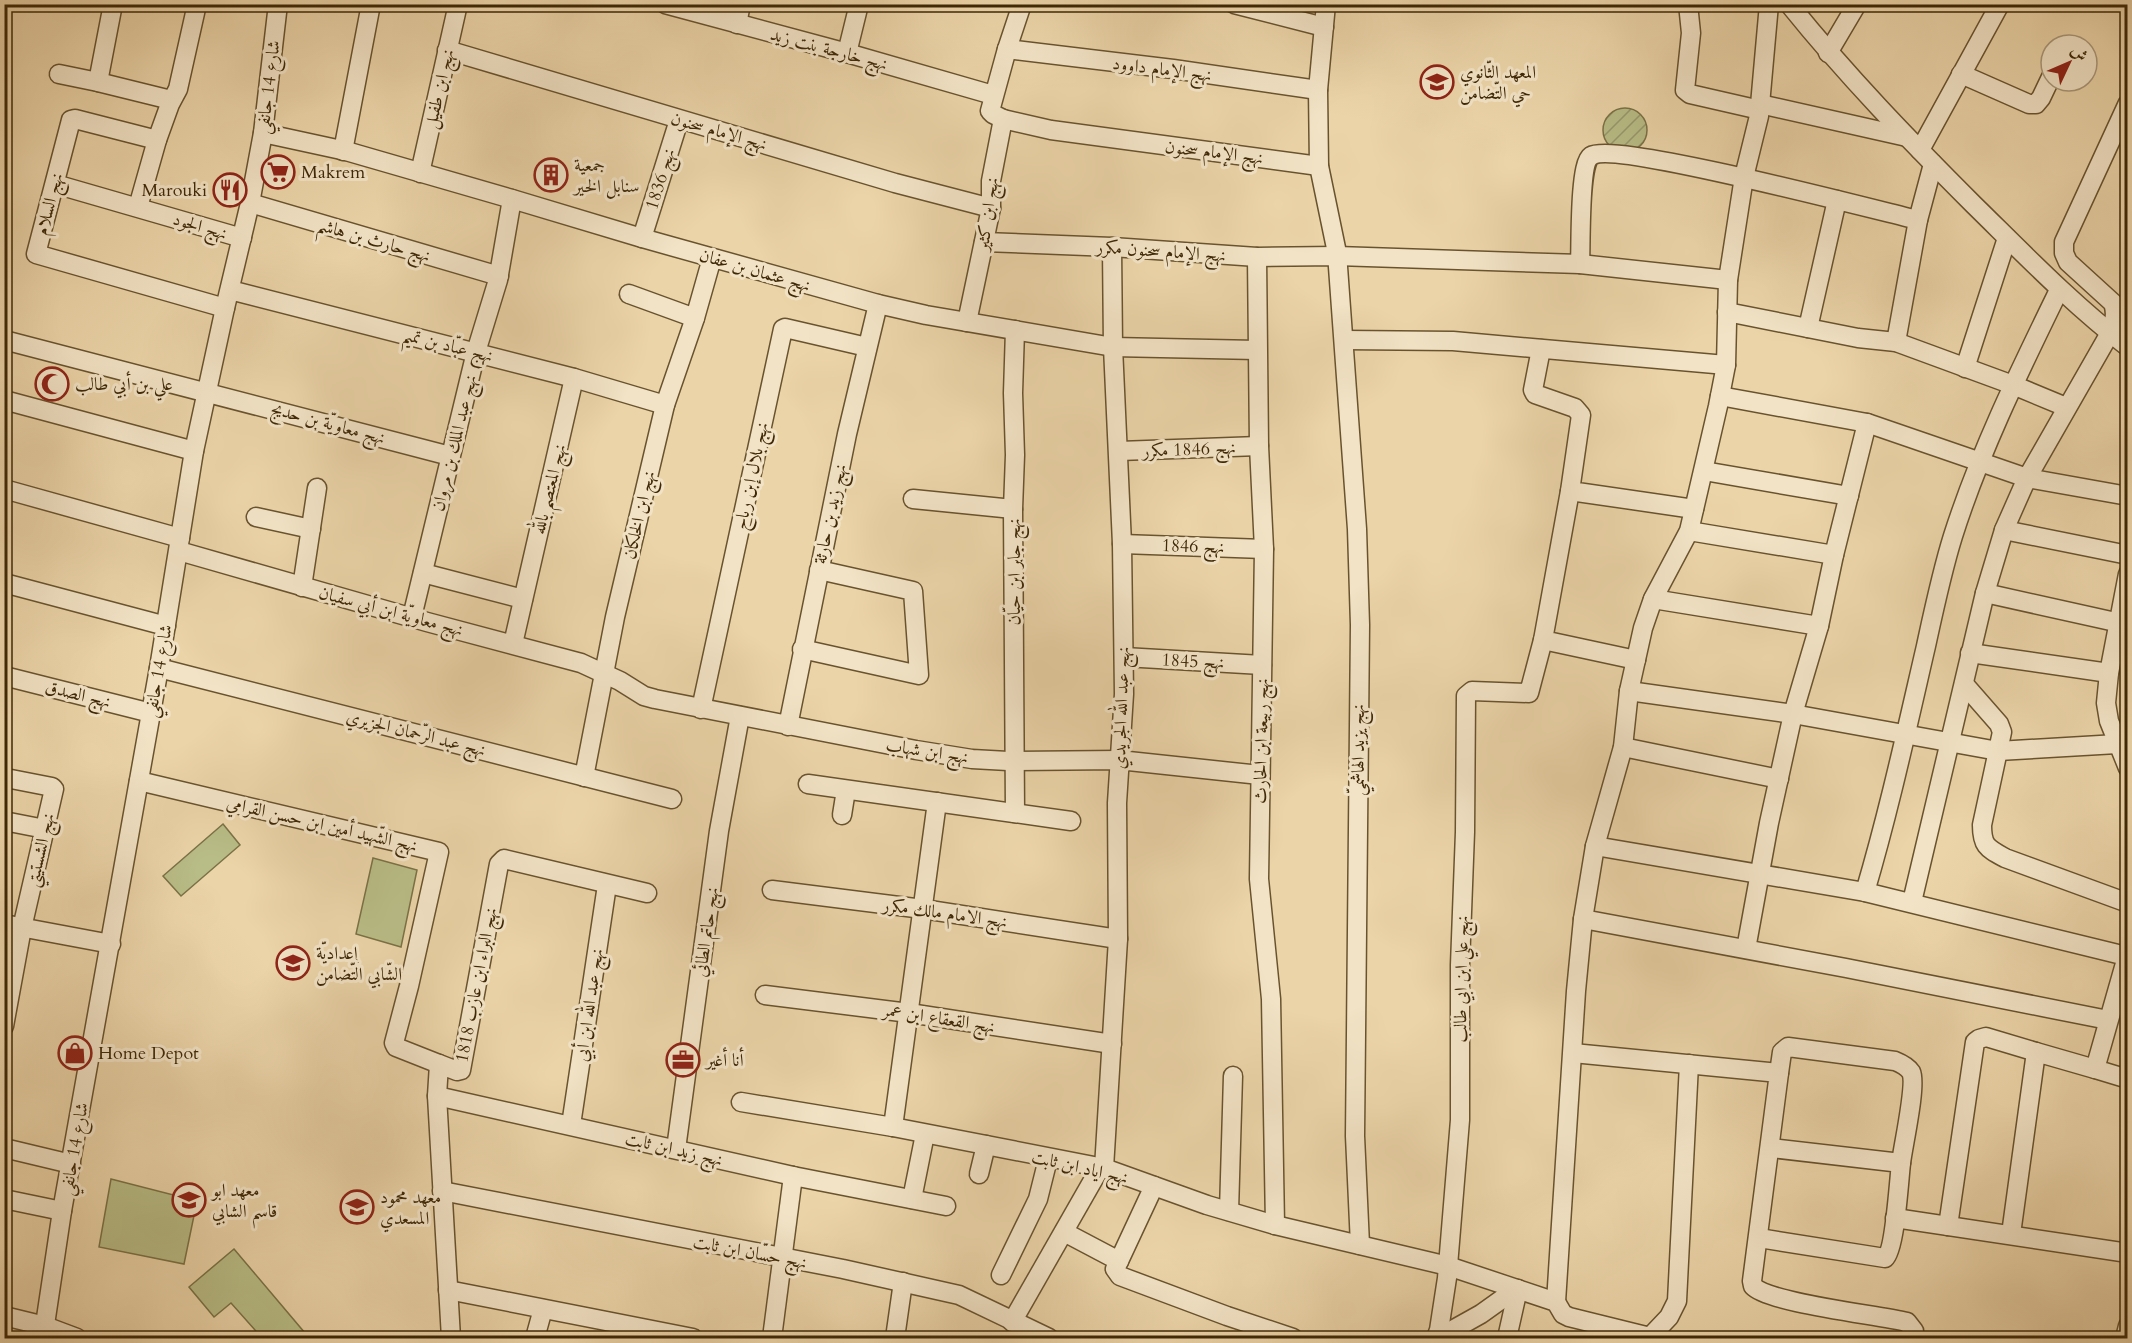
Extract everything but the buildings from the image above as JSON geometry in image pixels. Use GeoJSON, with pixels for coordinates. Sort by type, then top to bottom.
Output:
{"type":"FeatureCollection","features":[{"type":"Feature","properties":{"kind":"street"},"geometry":{"type":"LineString","coordinates":[[98,82],[113,4]]}},
{"type":"Feature","properties":{"kind":"street"},"geometry":{"type":"LineString","coordinates":[[138,207],[157,140],[171,100],[178,89],[196,4]]}},
{"type":"Feature","properties":{"kind":"street","name":"شارع 14 جانفي"},"geometry":{"type":"LineString","coordinates":[[44,1332],[62,1211],[159,668],[194,451],[250,203],[263,133],[278,4]]}},
{"type":"Feature","properties":{"kind":"street"},"geometry":{"type":"LineString","coordinates":[[344,150],[371,4]]}},
{"type":"Feature","properties":{"kind":"street","name":"نهج ابن طفيل"},"geometry":{"type":"LineString","coordinates":[[420,173],[458,4]]}},
{"type":"Feature","properties":{"kind":"street","name":"نهج خارجة بنت زيد"},"geometry":{"type":"LineString","coordinates":[[665,4],[847,53],[996,109]]}},
{"type":"Feature","properties":{"kind":"street"},"geometry":{"type":"LineString","coordinates":[[736,24],[741,4]]}},
{"type":"Feature","properties":{"kind":"street"},"geometry":{"type":"LineString","coordinates":[[847,53],[859,4]]}},
{"type":"Feature","properties":{"kind":"street","name":"نهج ابن كثير"},"geometry":{"type":"LineString","coordinates":[[967,322],[991,208],[996,109],[1007,50],[1022,4]]}},
{"type":"Feature","properties":{"kind":"street"},"geometry":{"type":"LineString","coordinates":[[1234,4],[1324,27]]}},
{"type":"Feature","properties":{"kind":"street","name":"نهج يزيد الهاشميّ"},"geometry":{"type":"LineString","coordinates":[[1326,4],[1318,90],[1319,166],[1337,256],[1357,529],[1360,625],[1355,1136],[1360,1245]]}},
{"type":"Feature","properties":{"kind":"street"},"geometry":{"type":"LineString","coordinates":[[1688,4],[1691,33],[1685,90],[1690,94],[1760,107],[1914,143]]}},
{"type":"Feature","properties":{"kind":"street"},"geometry":{"type":"LineString","coordinates":[[1556,1302],[1576,991],[1583,919],[1595,846],[1623,747],[1629,691],[1643,628],[1653,599],[1689,531],[1726,364],[1728,280],[1744,177],[1760,107],[1769,4]]}},
{"type":"Feature","properties":{"kind":"street"},"geometry":{"type":"LineString","coordinates":[[1789,4],[1828,53],[1933,164],[2059,290],[2127,347]]}},
{"type":"Feature","properties":{"kind":"street"},"geometry":{"type":"LineString","coordinates":[[1828,53],[1857,4]]}},
{"type":"Feature","properties":{"kind":"street"},"geometry":{"type":"LineString","coordinates":[[1914,143],[1961,74],[2000,4]]}},
{"type":"Feature","properties":{"kind":"street","name":"نهج الإمام سحنون"},"geometry":{"type":"LineString","coordinates":[[447,50],[895,183],[991,208]]}},
{"type":"Feature","properties":{"kind":"street","name":"نهج الإمام داوود"},"geometry":{"type":"LineString","coordinates":[[1007,50],[1173,69],[1318,90]]}},
{"type":"Feature","properties":{"kind":"street"},"geometry":{"type":"LineString","coordinates":[[59,74],[171,100]]}},
{"type":"Feature","properties":{"kind":"street"},"geometry":{"type":"LineString","coordinates":[[1961,74],[2029,104],[2036,104],[2043,93]]}},
{"type":"Feature","properties":{"kind":"street"},"geometry":{"type":"LineString","coordinates":[[1912,902],[1970,653],[2004,530],[2027,478],[2110,333],[2115,320],[2114,303],[2068,262],[2064,253],[2064,242],[2127,103]]}},
{"type":"Feature","properties":{"kind":"street","name":"نهج الإمام سحنون"},"geometry":{"type":"LineString","coordinates":[[996,109],[1051,130],[1319,166]]}},
{"type":"Feature","properties":{"kind":"street","name":"نهج السلام"},"geometry":{"type":"LineString","coordinates":[[157,140],[73,119],[36,254],[225,308]]}},
{"type":"Feature","properties":{"kind":"street","name":"نهج 1836"},"geometry":{"type":"LineString","coordinates":[[642,238],[679,120]]}},
{"type":"Feature","properties":{"kind":"street","name":"نهج عثمان بن عفان"},"geometry":{"type":"LineString","coordinates":[[263,133],[344,150],[642,238],[879,304],[1113,347],[1257,350]]}},
{"type":"Feature","properties":{"kind":"street"},"geometry":{"type":"LineString","coordinates":[[1580,264],[1582,188],[1585,165],[1588,158],[1593,155],[1608,154],[1644,159],[1744,177],[1918,220]]}},
{"type":"Feature","properties":{"kind":"street"},"geometry":{"type":"LineString","coordinates":[[1896,342],[1918,220],[1933,164]]}},
{"type":"Feature","properties":{"kind":"street","name":"نهج الجود"},"geometry":{"type":"LineString","coordinates":[[55,184],[242,238]]}},
{"type":"Feature","properties":{"kind":"street","name":"نهج عبد الملك بن مروان"},"geometry":{"type":"LineString","coordinates":[[412,617],[476,352],[499,276],[512,199]]}},
{"type":"Feature","properties":{"kind":"street"},"geometry":{"type":"LineString","coordinates":[[1808,328],[1837,200]]}},
{"type":"Feature","properties":{"kind":"street","name":"نهج حارث بن هاشم"},"geometry":{"type":"LineString","coordinates":[[250,203],[499,276]]}},
{"type":"Feature","properties":{"kind":"street"},"geometry":{"type":"LineString","coordinates":[[1965,368],[2007,238]]}},
{"type":"Feature","properties":{"kind":"street","name":"نهج الإمام سحنون مكرر"},"geometry":{"type":"LineString","coordinates":[[984,242],[1112,247],[1257,257],[1337,256],[1580,264],[1728,280]]}},
{"type":"Feature","properties":{"kind":"street","name":"نهج عبد الله الجريدي"},"geometry":{"type":"LineString","coordinates":[[1102,1168],[1118,939],[1116,896],[1124,657],[1119,452],[1113,347],[1112,247]]}},
{"type":"Feature","properties":{"kind":"street","name":"نهج ربيعة ابن الحارث"},"geometry":{"type":"LineString","coordinates":[[1257,257],[1259,446],[1264,549],[1260,879],[1271,999],[1275,1225]]}},
{"type":"Feature","properties":{"kind":"street","name":"نهج ابن الخلكان"},"geometry":{"type":"LineString","coordinates":[[584,777],[604,672],[665,405],[695,318],[712,258]]}},
{"type":"Feature","properties":{"kind":"street","name":"نهج عبّاد بن تميم"},"geometry":{"type":"LineString","coordinates":[[230,290],[476,352],[665,405]]}},
{"type":"Feature","properties":{"kind":"street"},"geometry":{"type":"LineString","coordinates":[[1865,892],[1892,797],[1904,735],[1953,535],[1980,461],[2013,385],[2059,290]]}},
{"type":"Feature","properties":{"kind":"street"},"geometry":{"type":"LineString","coordinates":[[629,294],[695,318]]}},
{"type":"Feature","properties":{"kind":"street","name":"نهج زيد بن حارثة"},"geometry":{"type":"LineString","coordinates":[[788,726],[802,649],[867,347],[879,304]]}},
{"type":"Feature","properties":{"kind":"street"},"geometry":{"type":"LineString","coordinates":[[1727,312],[1858,338],[1896,342],[2066,407]]}},
{"type":"Feature","properties":{"kind":"street","name":"نهج بلال إبن رباح"},"geometry":{"type":"LineString","coordinates":[[701,709],[783,329],[867,347]]}},
{"type":"Feature","properties":{"kind":"street","name":"نهج جابر ابن حيّان"},"geometry":{"type":"LineString","coordinates":[[1015,330],[1013,393],[1015,813]]}},
{"type":"Feature","properties":{"kind":"street","name":"نهج معاويّة بن حديج"},"geometry":{"type":"LineString","coordinates":[[4,340],[450,456]]}},
{"type":"Feature","properties":{"kind":"street"},"geometry":{"type":"LineString","coordinates":[[1344,340],[1453,341],[1726,364]]}},
{"type":"Feature","properties":{"kind":"street"},"geometry":{"type":"LineString","coordinates":[[1541,349],[1533,390],[1535,394],[1575,408],[1581,415],[1570,491],[1543,640],[1636,660]]}},
{"type":"Feature","properties":{"kind":"street","name":"نهج المعتصم بالله"},"geometry":{"type":"LineString","coordinates":[[513,644],[555,466],[573,378]]}},
{"type":"Feature","properties":{"kind":"street"},"geometry":{"type":"LineString","coordinates":[[1719,396],[1867,423],[2027,478],[2127,496]]}},
{"type":"Feature","properties":{"kind":"street"},"geometry":{"type":"LineString","coordinates":[[4,400],[194,451]]}},
{"type":"Feature","properties":{"kind":"street"},"geometry":{"type":"LineString","coordinates":[[1746,949],[1793,714],[1819,626],[1867,423]]}},
{"type":"Feature","properties":{"kind":"street","name":"نهج 1846 مكرر"},"geometry":{"type":"LineString","coordinates":[[1119,452],[1259,446]]}},
{"type":"Feature","properties":{"kind":"street"},"geometry":{"type":"LineString","coordinates":[[1704,471],[1849,496]]}},
{"type":"Feature","properties":{"kind":"street","name":"نهج معاويّة ابن أبي سفيان"},"geometry":{"type":"LineString","coordinates":[[4,489],[179,544],[302,587],[581,663],[604,672]]}},
{"type":"Feature","properties":{"kind":"street"},"geometry":{"type":"LineString","coordinates":[[302,587],[317,489]]}},
{"type":"Feature","properties":{"kind":"street"},"geometry":{"type":"LineString","coordinates":[[1570,491],[1694,509]]}},
{"type":"Feature","properties":{"kind":"street"},"geometry":{"type":"LineString","coordinates":[[913,500],[1013,509]]}},
{"type":"Feature","properties":{"kind":"street"},"geometry":{"type":"LineString","coordinates":[[256,517],[311,530]]}},
{"type":"Feature","properties":{"kind":"street"},"geometry":{"type":"LineString","coordinates":[[2004,530],[2127,555]]}},
{"type":"Feature","properties":{"kind":"street"},"geometry":{"type":"LineString","coordinates":[[1689,531],[1834,555]]}},
{"type":"Feature","properties":{"kind":"street","name":"نهج 1846"},"geometry":{"type":"LineString","coordinates":[[1122,544],[1264,549]]}},
{"type":"Feature","properties":{"kind":"street"},"geometry":{"type":"LineString","coordinates":[[802,649],[918,676],[919,674],[913,591],[819,570]]}},
{"type":"Feature","properties":{"kind":"street"},"geometry":{"type":"LineString","coordinates":[[423,573],[522,599]]}},
{"type":"Feature","properties":{"kind":"street"},"geometry":{"type":"LineString","coordinates":[[2127,574],[2123,613],[2109,673],[2106,712],[2127,768]]}},
{"type":"Feature","properties":{"kind":"street"},"geometry":{"type":"LineString","coordinates":[[4,583],[166,626]]}},
{"type":"Feature","properties":{"kind":"street"},"geometry":{"type":"LineString","coordinates":[[1985,593],[2123,613]]}},
{"type":"Feature","properties":{"kind":"street"},"geometry":{"type":"LineString","coordinates":[[1653,599],[1819,626]]}},
{"type":"Feature","properties":{"kind":"street","name":"نهج علي ابن ابي طالب"},"geometry":{"type":"LineString","coordinates":[[1438,1336],[1448,1266],[1460,1120],[1460,964],[1467,693],[1472,691],[1529,693],[1543,640]]}},
{"type":"Feature","properties":{"kind":"street"},"geometry":{"type":"LineString","coordinates":[[1970,653],[2109,673]]}},
{"type":"Feature","properties":{"kind":"street","name":"نهج 1845"},"geometry":{"type":"LineString","coordinates":[[1124,657],[1262,665]]}},
{"type":"Feature","properties":{"kind":"street","name":"نهج عبد الرّحمان الجزيري"},"geometry":{"type":"LineString","coordinates":[[159,668],[672,799]]}},
{"type":"Feature","properties":{"kind":"street","name":"نهج ابن شهاب"},"geometry":{"type":"LineString","coordinates":[[604,672],[644,696],[788,726],[972,759],[1119,760],[1260,775]]}},
{"type":"Feature","properties":{"kind":"street","name":"نهج الصدق"},"geometry":{"type":"LineString","coordinates":[[4,676],[151,713]]}},
{"type":"Feature","properties":{"kind":"street"},"geometry":{"type":"LineString","coordinates":[[1964,684],[2001,729],[1982,825],[1982,839],[1987,848],[2005,858],[2127,903]]}},
{"type":"Feature","properties":{"kind":"street"},"geometry":{"type":"LineString","coordinates":[[1629,691],[1793,714],[1998,751],[2117,744]]}},
{"type":"Feature","properties":{"kind":"street","name":"نهج حاتم الطائي"},"geometry":{"type":"LineString","coordinates":[[676,1149],[719,831],[740,716]]}},
{"type":"Feature","properties":{"kind":"street"},"geometry":{"type":"LineString","coordinates":[[1623,747],[1779,779]]}},
{"type":"Feature","properties":{"kind":"street","name":"نهج الشستيتي"},"geometry":{"type":"LineString","coordinates":[[4,1026],[14,926],[45,830],[53,788],[11,779]]}},
{"type":"Feature","properties":{"kind":"street","name":"نهج الشّهيد أمين ابن حسن القرامي"},"geometry":{"type":"LineString","coordinates":[[139,781],[439,852],[394,1042],[396,1047],[410,1054],[439,1064]]}},
{"type":"Feature","properties":{"kind":"street"},"geometry":{"type":"LineString","coordinates":[[808,784],[1071,821]]}},
{"type":"Feature","properties":{"kind":"street"},"geometry":{"type":"LineString","coordinates":[[842,815],[846,790]]}},
{"type":"Feature","properties":{"kind":"street"},"geometry":{"type":"LineString","coordinates":[[893,1127],[937,802]]}},
{"type":"Feature","properties":{"kind":"street"},"geometry":{"type":"LineString","coordinates":[[4,821],[45,830]]}},
{"type":"Feature","properties":{"kind":"street"},"geometry":{"type":"LineString","coordinates":[[1595,846],[1760,876],[1865,892],[2127,955],[2095,1068]]}},
{"type":"Feature","properties":{"kind":"street","name":"نهج البراء ابن عازب 1818"},"geometry":{"type":"LineString","coordinates":[[450,1338],[437,1096],[439,1064],[457,1071],[461,1070],[501,861],[504,859],[646,893]]}},
{"type":"Feature","properties":{"kind":"street","name":"نهج عبد الله ابن أبي"},"geometry":{"type":"LineString","coordinates":[[571,1125],[607,885]]}},
{"type":"Feature","properties":{"kind":"street","name":"نهج الامام مالك مكرر"},"geometry":{"type":"LineString","coordinates":[[772,890],[923,909],[1118,939]]}},
{"type":"Feature","properties":{"kind":"street"},"geometry":{"type":"LineString","coordinates":[[1583,919],[2108,1020]]}},
{"type":"Feature","properties":{"kind":"street"},"geometry":{"type":"LineString","coordinates":[[14,926],[111,944]]}},
{"type":"Feature","properties":{"kind":"street","name":"نهج القعقاع ابن عمر"},"geometry":{"type":"LineString","coordinates":[[765,995],[909,1013],[1112,1044]]}},
{"type":"Feature","properties":{"kind":"street"},"geometry":{"type":"LineString","coordinates":[[1948,1226],[1975,1042],[1986,1037],[2127,1079]]}},
{"type":"Feature","properties":{"kind":"street"},"geometry":{"type":"LineString","coordinates":[[1758,1238],[1885,1258],[1890,1252],[1913,1086],[1911,1072],[1904,1065],[1895,1060],[1788,1047],[1782,1052],[1752,1281],[1756,1290],[1817,1306],[1906,1322],[1914,1331],[1913,1338]]}},
{"type":"Feature","properties":{"kind":"street"},"geometry":{"type":"LineString","coordinates":[[2011,1234],[2036,1052]]}},
{"type":"Feature","properties":{"kind":"street"},"geometry":{"type":"LineString","coordinates":[[1573,1053],[1779,1073]]}},
{"type":"Feature","properties":{"kind":"street"},"geometry":{"type":"LineString","coordinates":[[1650,1338],[1669,1317],[1677,1301],[1689,1064]]}},
{"type":"Feature","properties":{"kind":"street"},"geometry":{"type":"LineString","coordinates":[[1229,1211],[1233,1076]]}},
{"type":"Feature","properties":{"kind":"street","name":"نهج زيد ابن ثابت"},"geometry":{"type":"LineString","coordinates":[[437,1096],[794,1176],[946,1206]]}},
{"type":"Feature","properties":{"kind":"street","name":"نهج اياد ابن ثابت"},"geometry":{"type":"LineString","coordinates":[[741,1102],[986,1144],[1048,1159],[1102,1168],[1275,1225],[1448,1266],[1556,1302],[1563,1314],[1569,1317],[1650,1338]]}},
{"type":"Feature","properties":{"kind":"street"},"geometry":{"type":"LineString","coordinates":[[912,1199],[925,1134]]}},
{"type":"Feature","properties":{"kind":"street"},"geometry":{"type":"LineString","coordinates":[[979,1174],[986,1144]]}},
{"type":"Feature","properties":{"kind":"street"},"geometry":{"type":"LineString","coordinates":[[4,1148],[71,1164]]}},
{"type":"Feature","properties":{"kind":"street"},"geometry":{"type":"LineString","coordinates":[[1771,1148],[1901,1163]]}},
{"type":"Feature","properties":{"kind":"street"},"geometry":{"type":"LineString","coordinates":[[1001,1275],[1038,1199],[1048,1159]]}},
{"type":"Feature","properties":{"kind":"street"},"geometry":{"type":"LineString","coordinates":[[1012,1322],[1102,1168]]}},
{"type":"Feature","properties":{"kind":"street"},"geometry":{"type":"LineString","coordinates":[[772,1338],[794,1176]]}},
{"type":"Feature","properties":{"kind":"street"},"geometry":{"type":"LineString","coordinates":[[1154,1186],[1115,1269],[1120,1276],[1293,1338]]}},
{"type":"Feature","properties":{"kind":"street","name":"نهج حسّان ابن ثابت"},"geometry":{"type":"LineString","coordinates":[[442,1191],[959,1295],[1049,1338]]}},
{"type":"Feature","properties":{"kind":"street"},"geometry":{"type":"LineString","coordinates":[[4,1199],[62,1211]]}},
{"type":"Feature","properties":{"kind":"street"},"geometry":{"type":"LineString","coordinates":[[1895,1218],[2127,1253]]}},
{"type":"Feature","properties":{"kind":"street"},"geometry":{"type":"LineString","coordinates":[[1064,1233],[1119,1261]]}},
{"type":"Feature","properties":{"kind":"street"},"geometry":{"type":"LineString","coordinates":[[895,1338],[903,1282]]}},
{"type":"Feature","properties":{"kind":"street"},"geometry":{"type":"LineString","coordinates":[[1438,1336],[1481,1314],[1517,1289]]}},
{"type":"Feature","properties":{"kind":"street"},"geometry":{"type":"LineString","coordinates":[[1507,1338],[1517,1289]]}},
{"type":"Feature","properties":{"kind":"street"},"geometry":{"type":"LineString","coordinates":[[448,1290],[693,1338]]}},
{"type":"Feature","properties":{"kind":"street"},"geometry":{"type":"LineString","coordinates":[[535,1338],[543,1309]]}},
{"type":"Feature","properties":{"kind":"street"},"geometry":{"type":"LineString","coordinates":[[4,1316],[44,1332],[77,1338]]}},
{"type":"Feature","properties":{"kind":"street"},"geometry":{"type":"LineString","coordinates":[[2125,1338],[2127,1326]]}},
{"type":"Feature","properties":{"kind":"green space"},"geometry":{"type":"Polygon","coordinates":[[[1625,108],[1634,109],[1641,114],[1646,121],[1646,139],[1641,146],[1634,151],[1625,152],[1616,151],[1609,146],[1604,139],[1603,130],[1604,121],[1609,114],[1616,109],[1625,108]]]}},
{"type":"Feature","properties":{"kind":"green space"},"geometry":{"type":"Polygon","coordinates":[[[223,824],[240,845],[181,896],[163,876],[223,824]]]}},
{"type":"Feature","properties":{"kind":"green space"},"geometry":{"type":"Polygon","coordinates":[[[373,858],[417,870],[401,947],[356,934],[373,858]]]}},
{"type":"Feature","properties":{"kind":"green space"},"geometry":{"type":"Polygon","coordinates":[[[111,1179],[197,1201],[184,1264],[99,1247],[111,1179]]]}},
{"type":"Feature","properties":{"kind":"green space"},"geometry":{"type":"Polygon","coordinates":[[[234,1249],[305,1333],[299,1338],[262,1338],[231,1303],[214,1317],[189,1287],[234,1249]]]}},
{"type":"Feature","properties":{"kind":"place","name":"المعهد الثّانوي حي التّضامن"},"geometry":{"type":"Point","coordinates":[1437,82]}},
{"type":"Feature","properties":{"kind":"place","name":"Makrem"},"geometry":{"type":"Point","coordinates":[278,172]}},
{"type":"Feature","properties":{"kind":"place","name":"جمعية سنابل الخير"},"geometry":{"type":"Point","coordinates":[551,175]}},
{"type":"Feature","properties":{"kind":"place","name":"Marouki"},"geometry":{"type":"Point","coordinates":[230,190]}},
{"type":"Feature","properties":{"kind":"place","name":"علي بن أبي طالب"},"geometry":{"type":"Point","coordinates":[52,384]}},
{"type":"Feature","properties":{"kind":"place","name":"إعداديّة الشّابي التّضامن"},"geometry":{"type":"Point","coordinates":[293,963]}},
{"type":"Feature","properties":{"kind":"place","name":"Home Depot"},"geometry":{"type":"Point","coordinates":[75,1053]}},
{"type":"Feature","properties":{"kind":"place","name":"أنا أغير"},"geometry":{"type":"Point","coordinates":[683,1060]}},
{"type":"Feature","properties":{"kind":"place","name":"معهد ابو قاسم الشابي"},"geometry":{"type":"Point","coordinates":[189,1200]}},
{"type":"Feature","properties":{"kind":"place","name":"معهد محمود المسعدي"},"geometry":{"type":"Point","coordinates":[357,1207]}}]}
